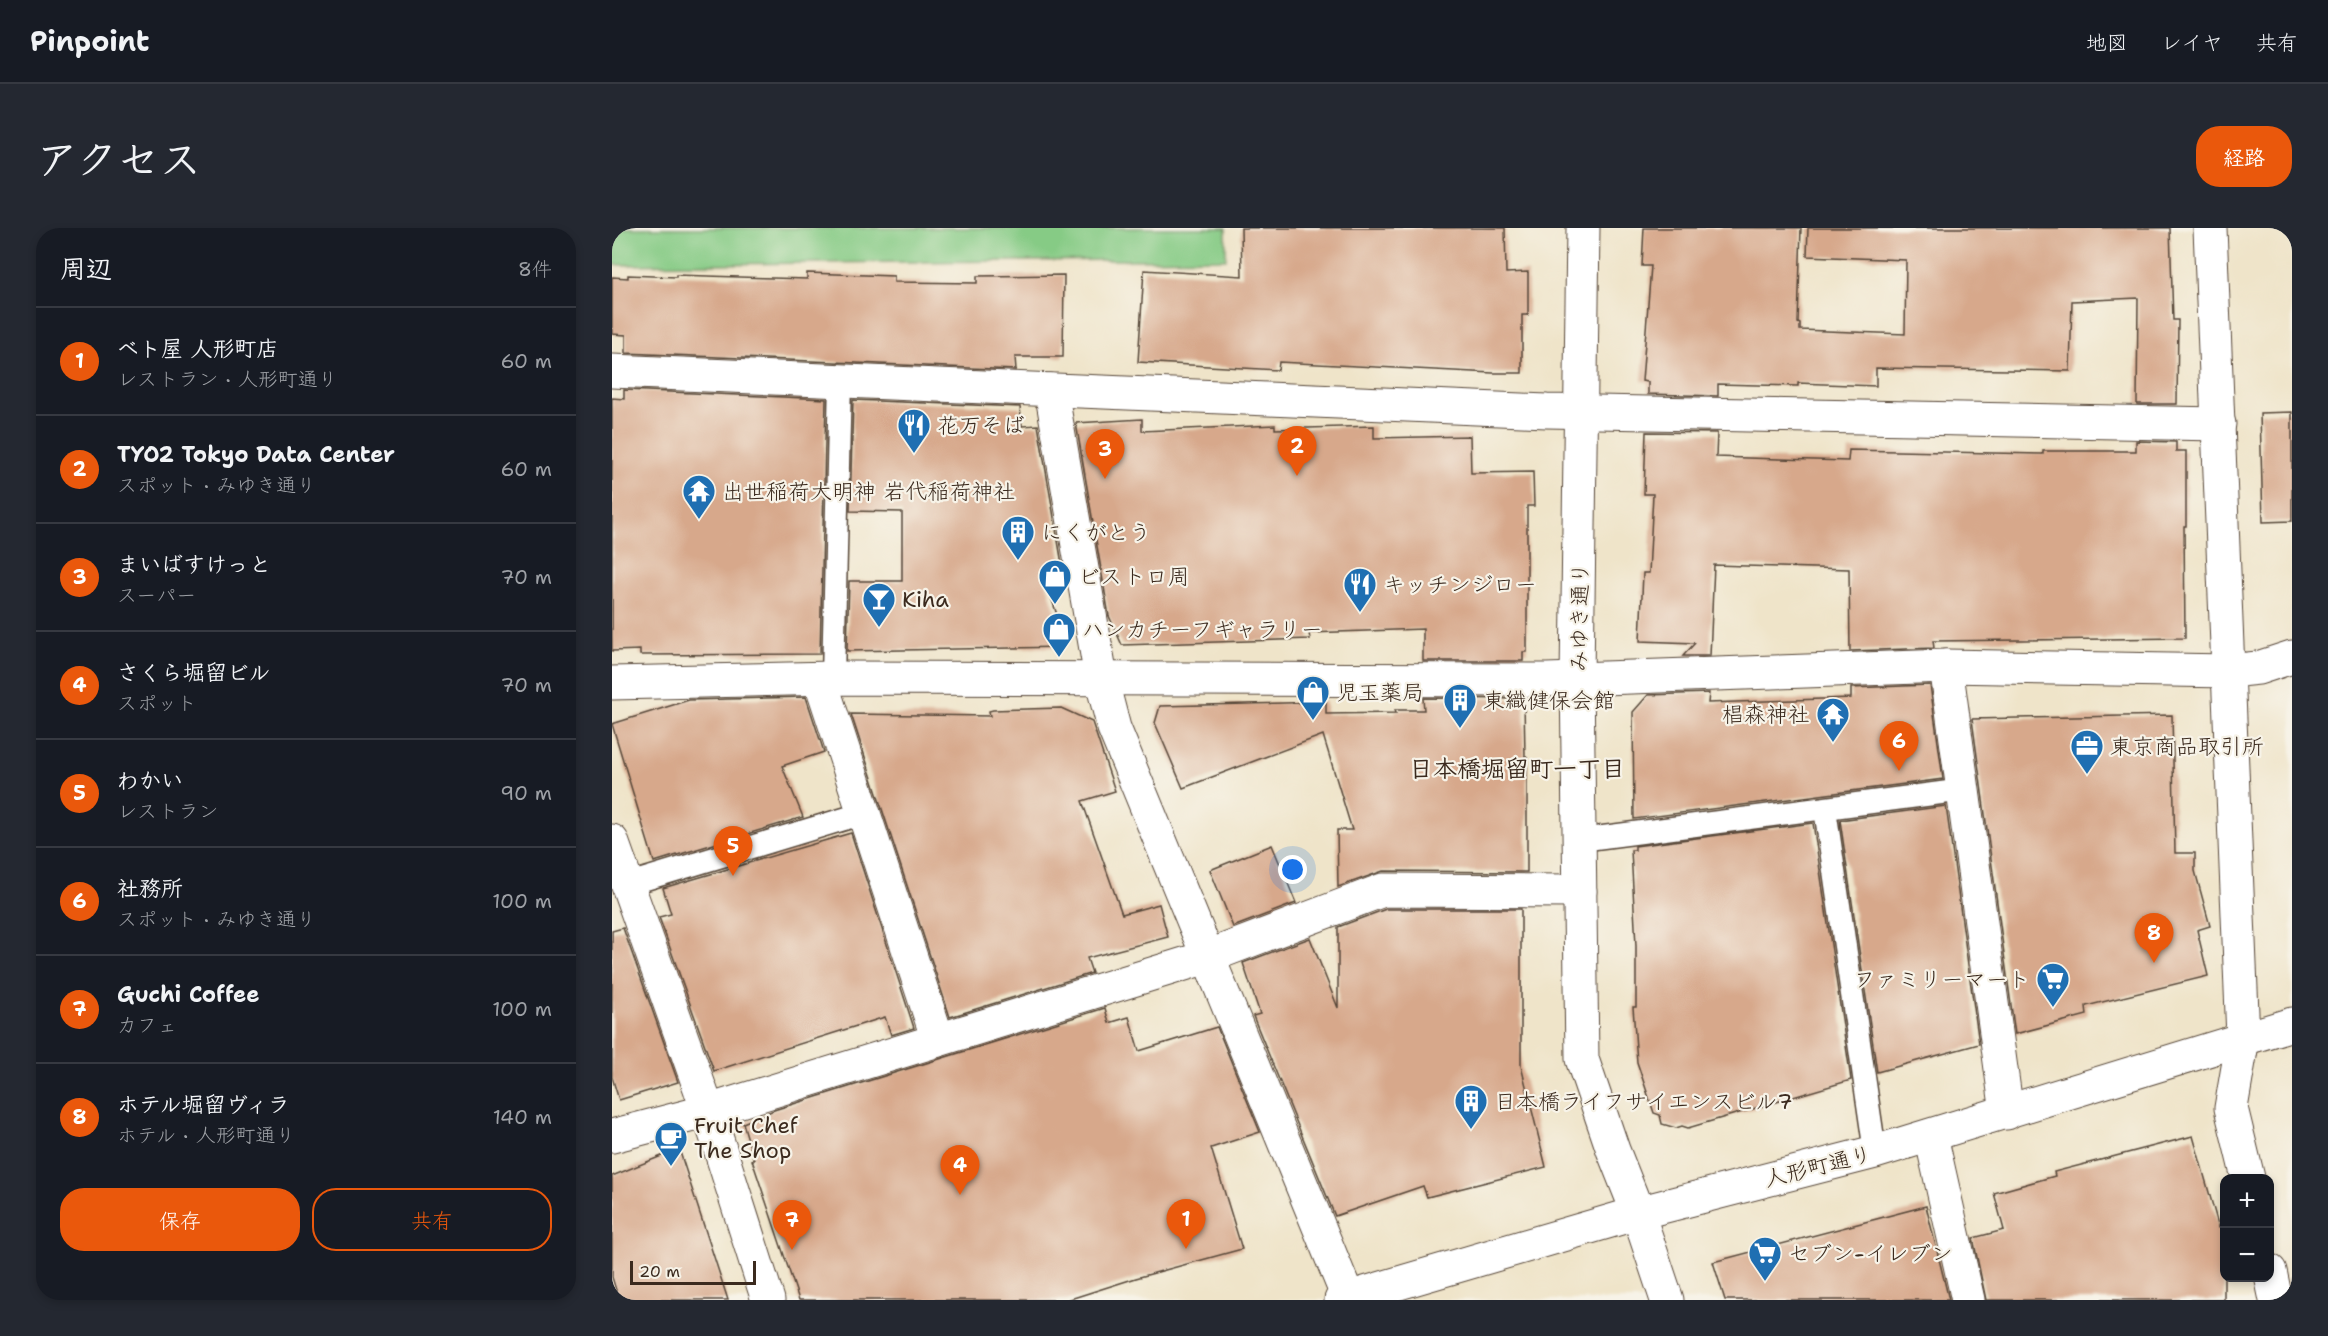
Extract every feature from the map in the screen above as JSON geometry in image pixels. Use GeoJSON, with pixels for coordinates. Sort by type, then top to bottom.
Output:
{"type":"FeatureCollection","features":[{"type":"Feature","properties":{"kind":"street","name":"みゆき通り"},"geometry":{"type":"LineString","coordinates":[[1583,228],[1577,678],[1582,1059],[1667,1300]]}},
{"type":"Feature","properties":{"kind":"street"},"geometry":{"type":"LineString","coordinates":[[2210,228],[2243,1038],[2231,1108],[2247,1174]]}},
{"type":"Feature","properties":{"kind":"street"},"geometry":{"type":"LineString","coordinates":[[612,370],[1535,410],[2219,424]]}},
{"type":"Feature","properties":{"kind":"street"},"geometry":{"type":"LineString","coordinates":[[1052,390],[1101,678],[1114,728],[1346,1299]]}},
{"type":"Feature","properties":{"kind":"street"},"geometry":{"type":"LineString","coordinates":[[612,683],[826,679],[1101,678],[1547,680],[1947,666],[2229,671],[2258,668],[2292,657]]}},
{"type":"Feature","properties":{"kind":"street"},"geometry":{"type":"LineString","coordinates":[[1947,666],[2007,1113]]}},
{"type":"Feature","properties":{"kind":"street"},"geometry":{"type":"LineString","coordinates":[[826,679],[864,813],[938,1040]]}},
{"type":"Feature","properties":{"kind":"street"},"geometry":{"type":"LineString","coordinates":[[612,841],[708,1111],[768,1300]]}},
{"type":"Feature","properties":{"kind":"street"},"geometry":{"type":"LineString","coordinates":[[612,1136],[708,1111],[1207,957],[1383,890],[1580,891]]}},
{"type":"Feature","properties":{"kind":"street","name":"人形町通り"},"geometry":{"type":"LineString","coordinates":[[1346,1299],[1638,1213],[1931,1136],[2292,1024]]}},
{"type":"Feature","properties":{"kind":"street"},"geometry":{"type":"LineString","coordinates":[[1931,1136],[1968,1300]]}},
{"type":"Feature","properties":{"kind":"street"},"geometry":{"type":"LineString","coordinates":[[2272,1282],[2276,1300]]}},
{"type":"Feature","properties":{"kind":"lane"},"geometry":{"type":"LineString","coordinates":[[826,679],[840,380]]}},
{"type":"Feature","properties":{"kind":"lane"},"geometry":{"type":"LineString","coordinates":[[1580,840],[1964,790]]}},
{"type":"Feature","properties":{"kind":"lane"},"geometry":{"type":"LineString","coordinates":[[1825,809],[1875,1152]]}},
{"type":"Feature","properties":{"kind":"lane"},"geometry":{"type":"LineString","coordinates":[[629,885],[864,813]]}},
{"type":"Feature","properties":{"kind":"green space"},"geometry":{"type":"Polygon","coordinates":[[[612,228],[1226,228],[1226,259],[612,265],[612,228]]]}},
{"type":"Feature","properties":{"kind":"building"},"geometry":{"type":"Polygon","coordinates":[[[1241,228],[1505,228],[1506,273],[1528,272],[1528,315],[1522,315],[1522,373],[1279,362],[1278,370],[1138,362],[1144,270],[1242,276],[1241,228]]]}},
{"type":"Feature","properties":{"kind":"building"},"geometry":{"type":"Polygon","coordinates":[[[1644,228],[1801,228],[1798,323],[1800,330],[1905,334],[1906,260],[1807,256],[1808,228],[2170,228],[2173,320],[2178,320],[2177,404],[2137,404],[2138,298],[2072,301],[2070,371],[1876,368],[1876,386],[1798,383],[1798,386],[1718,384],[1718,396],[1648,394],[1648,382],[1642,381],[1651,266],[1642,266],[1644,228]]]}},
{"type":"Feature","properties":{"kind":"building"},"geometry":{"type":"Polygon","coordinates":[[[807,273],[894,276],[894,282],[977,283],[977,276],[1064,275],[1063,357],[1015,357],[1016,370],[626,353],[626,335],[612,334],[612,277],[628,278],[628,275],[676,277],[676,275],[807,279],[807,273]]]}},
{"type":"Feature","properties":{"kind":"building"},"geometry":{"type":"Polygon","coordinates":[[[624,390],[826,399],[820,654],[640,655],[640,650],[612,651],[612,398],[624,399],[624,390]]]}},
{"type":"Feature","properties":{"kind":"building"},"geometry":{"type":"Polygon","coordinates":[[[853,400],[1020,407],[1022,426],[1038,425],[1062,564],[1043,572],[1057,615],[1063,647],[847,651],[849,581],[902,581],[902,512],[850,511],[853,400]]]}},
{"type":"Feature","properties":{"kind":"building"},"geometry":{"type":"Polygon","coordinates":[[[2292,412],[2292,521],[2263,522],[2260,413],[2292,412]]]}},
{"type":"Feature","properties":{"kind":"building"},"geometry":{"type":"Polygon","coordinates":[[[1142,419],[1142,431],[1275,425],[1275,429],[1374,426],[1374,438],[1470,436],[1471,473],[1533,472],[1534,506],[1527,506],[1527,652],[1523,652],[1523,661],[1423,661],[1423,629],[1309,633],[1310,639],[1122,645],[1109,616],[1076,423],[1142,419]]]}},
{"type":"Feature","properties":{"kind":"building"},"geometry":{"type":"Polygon","coordinates":[[[1646,432],[1717,433],[1716,457],[1848,461],[1849,450],[2043,454],[2043,451],[2136,451],[2136,441],[2176,442],[2176,451],[2186,451],[2185,638],[1933,641],[1934,648],[1850,651],[1849,569],[1714,565],[1710,656],[1683,656],[1695,643],[1640,641],[1643,573],[1649,573],[1653,494],[1644,494],[1646,432]]]}},
{"type":"Feature","properties":{"kind":"building","name":"椙森神社"},"geometry":{"type":"Polygon","coordinates":[[[1930,685],[1943,779],[1634,819],[1633,712],[1648,695],[1709,693],[1708,703],[1851,698],[1851,688],[1930,685]]]}},
{"type":"Feature","properties":{"kind":"building"},"geometry":{"type":"Polygon","coordinates":[[[806,697],[824,752],[782,766],[803,817],[654,862],[612,724],[689,700],[806,697]]]}},
{"type":"Feature","properties":{"kind":"building"},"geometry":{"type":"Polygon","coordinates":[[[1423,698],[1524,699],[1525,757],[1527,757],[1527,872],[1383,871],[1338,887],[1337,830],[1352,830],[1323,735],[1183,788],[1155,723],[1160,706],[1326,702],[1326,714],[1396,713],[1395,710],[1424,710],[1423,698]]]}},
{"type":"Feature","properties":{"kind":"building"},"geometry":{"type":"Polygon","coordinates":[[[1061,708],[1092,722],[1115,791],[1082,801],[1122,914],[1159,904],[1168,937],[1087,958],[1092,973],[950,1017],[851,714],[990,716],[989,711],[993,710],[1061,708]]]}},
{"type":"Feature","properties":{"kind":"building"},"geometry":{"type":"Polygon","coordinates":[[[2172,715],[2175,853],[2195,853],[2195,871],[2210,926],[2197,930],[2208,976],[2086,1006],[2087,1015],[2015,1034],[1972,719],[2172,715]]]}},
{"type":"Feature","properties":{"kind":"building"},"geometry":{"type":"Polygon","coordinates":[[[1946,806],[1979,1044],[1877,1072],[1840,820],[1946,806]]]}},
{"type":"Feature","properties":{"kind":"building"},"geometry":{"type":"Polygon","coordinates":[[[1813,823],[1851,1080],[1688,1128],[1682,1126],[1676,1128],[1662,1124],[1660,1115],[1654,1113],[1637,1062],[1633,1007],[1636,1007],[1636,946],[1631,850],[1635,850],[1635,846],[1813,823]]]}},
{"type":"Feature","properties":{"kind":"building"},"geometry":{"type":"Polygon","coordinates":[[[851,833],[914,1028],[891,1035],[885,1017],[714,1071],[659,917],[671,914],[663,888],[851,833]]]}},
{"type":"Feature","properties":{"kind":"building"},"geometry":{"type":"Polygon","coordinates":[[[1272,845],[1296,903],[1233,927],[1210,870],[1272,845]]]}},
{"type":"Feature","properties":{"kind":"building"},"geometry":{"type":"Polygon","coordinates":[[[1386,909],[1521,909],[1521,1066],[1546,1167],[1427,1197],[1423,1186],[1335,1216],[1253,1016],[1260,1014],[1243,963],[1310,938],[1338,1008],[1338,927],[1386,909]]]}},
{"type":"Feature","properties":{"kind":"building"},"geometry":{"type":"Polygon","coordinates":[[[623,928],[678,1082],[619,1100],[612,1077],[612,931],[623,928]]]}},
{"type":"Feature","properties":{"kind":"building"},"geometry":{"type":"Polygon","coordinates":[[[1105,1008],[1109,1023],[1129,1017],[1139,1051],[1217,1027],[1260,1132],[1211,1148],[1242,1249],[1136,1278],[1067,1300],[799,1300],[752,1160],[754,1160],[743,1123],[774,1110],[1105,1008]]]}},
{"type":"Feature","properties":{"kind":"building"},"geometry":{"type":"Polygon","coordinates":[[[2193,1136],[2220,1228],[2220,1282],[2224,1282],[2224,1300],[1986,1300],[1973,1238],[2004,1230],[1994,1193],[2055,1176],[2054,1172],[2193,1136]]]}},
{"type":"Feature","properties":{"kind":"building"},"geometry":{"type":"Polygon","coordinates":[[[679,1149],[728,1300],[619,1300],[612,1277],[612,1176],[679,1149]]]}},
{"type":"Feature","properties":{"kind":"building"},"geometry":{"type":"Polygon","coordinates":[[[1926,1206],[1949,1300],[1725,1300],[1713,1262],[1926,1206]]]}},
{"type":"Feature","properties":{"kind":"place","name":"花万そば"},"geometry":{"type":"Point","coordinates":[914,454]}},
{"type":"Feature","properties":{"kind":"place","name":"TYO2 Tokyo Data Center"},"geometry":{"type":"Point","coordinates":[1297,476]}},
{"type":"Feature","properties":{"kind":"place","name":"まいばすけっと"},"geometry":{"type":"Point","coordinates":[1105,479]}},
{"type":"Feature","properties":{"kind":"place","name":"出世稲荷大明神 岩代稲荷神社"},"geometry":{"type":"Point","coordinates":[699,520]}},
{"type":"Feature","properties":{"kind":"place","name":"にくがとう"},"geometry":{"type":"Point","coordinates":[1018,561]}},
{"type":"Feature","properties":{"kind":"place","name":"ビストロ周"},"geometry":{"type":"Point","coordinates":[1055,605]}},
{"type":"Feature","properties":{"kind":"place","name":"キッチンジロー"},"geometry":{"type":"Point","coordinates":[1360,613]}},
{"type":"Feature","properties":{"kind":"place","name":"Kiha"},"geometry":{"type":"Point","coordinates":[879,628]}},
{"type":"Feature","properties":{"kind":"place","name":"ハンカチーフギャラリー"},"geometry":{"type":"Point","coordinates":[1059,658]}},
{"type":"Feature","properties":{"kind":"place","name":"児玉薬局"},"geometry":{"type":"Point","coordinates":[1313,721]}},
{"type":"Feature","properties":{"kind":"place","name":"東織健保会館"},"geometry":{"type":"Point","coordinates":[1460,729]}},
{"type":"Feature","properties":{"kind":"place","name":"椙森神社"},"geometry":{"type":"Point","coordinates":[1833,743]}},
{"type":"Feature","properties":{"kind":"place","name":"社務所"},"geometry":{"type":"Point","coordinates":[1899,771]}},
{"type":"Feature","properties":{"kind":"place","name":"東京商品取引所"},"geometry":{"type":"Point","coordinates":[2087,775]}},
{"type":"Feature","properties":{"kind":"place","name":"わかい"},"geometry":{"type":"Point","coordinates":[733,876]}},
{"type":"Feature","properties":{"kind":"place","name":"ホテル堀留ヴィラ"},"geometry":{"type":"Point","coordinates":[2154,963]}},
{"type":"Feature","properties":{"kind":"place","name":"ファミリーマート"},"geometry":{"type":"Point","coordinates":[2053,1008]}},
{"type":"Feature","properties":{"kind":"place","name":"日本橋ライフサイエンスビル7"},"geometry":{"type":"Point","coordinates":[1471,1130]}},
{"type":"Feature","properties":{"kind":"place","name":"Fruit Chef The Shop"},"geometry":{"type":"Point","coordinates":[671,1167]}},
{"type":"Feature","properties":{"kind":"place","name":"さくら堀留ビル"},"geometry":{"type":"Point","coordinates":[960,1195]}},
{"type":"Feature","properties":{"kind":"place","name":"ベト屋 人形町店"},"geometry":{"type":"Point","coordinates":[1186,1249]}},
{"type":"Feature","properties":{"kind":"place","name":"Guchi Coffee"},"geometry":{"type":"Point","coordinates":[792,1250]}},
{"type":"Feature","properties":{"kind":"place","name":"セブン-イレブン"},"geometry":{"type":"Point","coordinates":[1765,1282]}},
{"type":"Feature","properties":{"kind":"district","name":"日本橋堀留町一丁目"},"geometry":{"type":"Point","coordinates":[1517,769]}}]}
